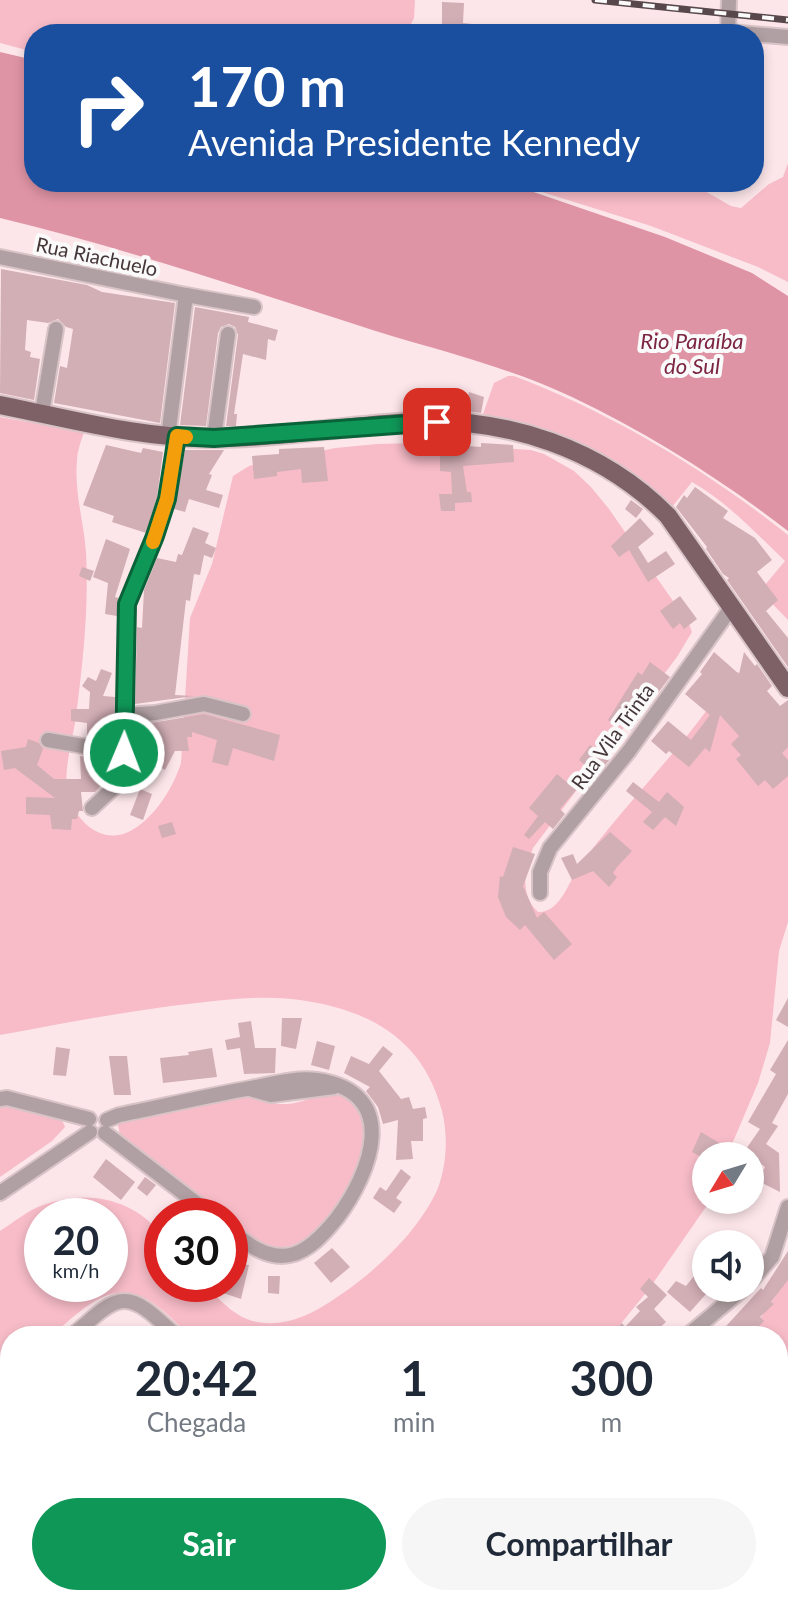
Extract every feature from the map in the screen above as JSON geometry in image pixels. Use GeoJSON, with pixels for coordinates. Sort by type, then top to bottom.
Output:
{"type":"FeatureCollection","features":[{"type":"Feature","properties":{"kind":"main road"},"geometry":{"type":"LineString","coordinates":[[0,405],[105,427],[173,436],[214,438],[416,422],[493,427],[551,441],[594,460],[657,506],[677,528],[788,688]]}},
{"type":"Feature","properties":{"kind":"street"},"geometry":{"type":"LineString","coordinates":[[728,24],[729,0]]}},
{"type":"Feature","properties":{"kind":"street"},"geometry":{"type":"LineString","coordinates":[[764,35],[788,37]]}},
{"type":"Feature","properties":{"kind":"street","name":"Rua Riachuelo"},"geometry":{"type":"LineString","coordinates":[[0,257],[254,307]]}},
{"type":"Feature","properties":{"kind":"street"},"geometry":{"type":"LineString","coordinates":[[92,808],[123,779],[127,604],[167,499],[186,295]]}},
{"type":"Feature","properties":{"kind":"street"},"geometry":{"type":"LineString","coordinates":[[42,413],[56,329]]}},
{"type":"Feature","properties":{"kind":"street"},"geometry":{"type":"LineString","coordinates":[[214,438],[228,334]]}},
{"type":"Feature","properties":{"kind":"street","name":"Rua Vila Trinta"},"geometry":{"type":"LineString","coordinates":[[540,893],[540,872],[550,848],[629,751],[731,608]]}},
{"type":"Feature","properties":{"kind":"street"},"geometry":{"type":"LineString","coordinates":[[125,715],[204,704],[243,714]]}},
{"type":"Feature","properties":{"kind":"street"},"geometry":{"type":"LineString","coordinates":[[48,740],[124,753]]}},
{"type":"Feature","properties":{"kind":"street"},"geometry":{"type":"LineString","coordinates":[[0,1193],[119,1115],[306,1079],[328,1082],[355,1096],[371,1122],[373,1134],[367,1168],[342,1211],[311,1245],[290,1256],[267,1254],[248,1243]]}},
{"type":"Feature","properties":{"kind":"street"},"geometry":{"type":"LineString","coordinates":[[0,1099],[7,1098],[98,1126],[190,1198]]}},
{"type":"Feature","properties":{"kind":"street"},"geometry":{"type":"LineString","coordinates":[[764,1266],[772,1257],[788,1207]]}},
{"type":"Feature","properties":{"kind":"street"},"geometry":{"type":"LineString","coordinates":[[83,1326],[112,1302],[126,1301],[139,1305],[164,1326]]}},
{"type":"Feature","properties":{"kind":"street"},"geometry":{"type":"LineString","coordinates":[[699,1326],[727,1302]]}},
{"type":"Feature","properties":{"kind":"shaded area"},"geometry":{"type":"Polygon","coordinates":[[[0,0],[415,0],[411,24],[24,24],[24,49],[0,43],[0,0]]]}},
{"type":"Feature","properties":{"kind":"shaded area"},"geometry":{"type":"Polygon","coordinates":[[[788,163],[788,282],[758,267],[651,226],[542,192],[706,192],[741,208],[760,192],[764,192],[769,184],[783,177],[788,163]]]}},
{"type":"Feature","properties":{"kind":"shaded area"},"geometry":{"type":"Polygon","coordinates":[[[508,376],[551,391],[622,425],[691,466],[788,535],[788,620],[760,591],[785,561],[741,518],[692,482],[672,507],[630,472],[585,446],[537,426],[483,414],[494,383],[508,376]]]}},
{"type":"Feature","properties":{"kind":"shaded area"},"geometry":{"type":"Polygon","coordinates":[[[0,417],[84,432],[76,472],[86,552],[86,614],[79,696],[66,780],[70,800],[82,820],[90,828],[110,835],[121,835],[148,818],[178,773],[190,618],[212,564],[233,476],[249,466],[335,448],[417,443],[531,450],[574,471],[609,509],[692,632],[677,657],[533,848],[525,882],[532,905],[538,912],[546,911],[559,901],[581,864],[697,724],[732,674],[743,674],[788,723],[788,922],[779,951],[770,1043],[758,1083],[733,1142],[692,1142],[692,1214],[701,1214],[619,1326],[179,1326],[150,1302],[223,1302],[249,1320],[269,1323],[304,1316],[336,1298],[373,1270],[421,1218],[438,1188],[445,1159],[444,1120],[433,1086],[422,1065],[390,1032],[349,1011],[300,1000],[223,1000],[123,1013],[0,1035],[0,417]]]}},
{"type":"Feature","properties":{"kind":"shaded area"},"geometry":{"type":"Polygon","coordinates":[[[245,1094],[281,1104],[331,1094],[346,1098],[361,1113],[365,1135],[362,1159],[352,1185],[337,1209],[319,1229],[299,1242],[279,1247],[248,1236],[248,1198],[199,1198],[120,1135],[117,1121],[245,1094]]]}},
{"type":"Feature","properties":{"kind":"shaded area"},"geometry":{"type":"Polygon","coordinates":[[[11,1104],[60,1115],[65,1127],[52,1141],[0,1177],[0,1105],[11,1104]]]}},
{"type":"Feature","properties":{"kind":"shaded area"},"geometry":{"type":"Polygon","coordinates":[[[128,1208],[144,1217],[144,1299],[128,1293],[128,1208]]]}},
{"type":"Feature","properties":{"kind":"shaded area"},"geometry":{"type":"Polygon","coordinates":[[[24,1215],[24,1302],[94,1302],[63,1326],[0,1326],[0,1231],[24,1215]]]}},
{"type":"Feature","properties":{"kind":"shaded area"},"geometry":{"type":"Polygon","coordinates":[[[788,1278],[788,1326],[755,1326],[788,1278]]]}},
{"type":"Feature","properties":{"kind":"water","name":"Rio Paraíba do Sul"},"geometry":{"type":"Polygon","coordinates":[[[0,52],[24,58],[24,192],[533,192],[665,237],[752,273],[788,296],[788,531],[711,476],[656,442],[546,385],[178,268],[0,218],[0,52]]]}},
{"type":"Feature","properties":{"kind":"building"},"geometry":{"type":"Polygon","coordinates":[[[442,2],[464,3],[463,23],[472,24],[442,24],[442,2]]]}},
{"type":"Feature","properties":{"kind":"building"},"geometry":{"type":"Polygon","coordinates":[[[1,269],[87,285],[102,292],[175,303],[160,423],[54,403],[60,366],[67,368],[73,329],[58,319],[48,323],[27,320],[25,350],[31,352],[30,357],[40,359],[34,400],[0,393],[1,269]]]}},
{"type":"Feature","properties":{"kind":"building"},"geometry":{"type":"Polygon","coordinates":[[[195,307],[249,317],[248,322],[278,330],[275,341],[268,339],[266,360],[243,354],[234,414],[237,414],[236,426],[226,426],[238,335],[235,327],[229,324],[221,327],[218,333],[206,426],[180,425],[195,307]]]}},
{"type":"Feature","properties":{"kind":"building"},"geometry":{"type":"Polygon","coordinates":[[[469,392],[484,397],[481,413],[465,411],[469,392]]]}},
{"type":"Feature","properties":{"kind":"building"},"geometry":{"type":"Polygon","coordinates":[[[481,443],[513,445],[514,462],[463,466],[467,492],[471,492],[472,502],[455,503],[455,511],[441,511],[439,494],[452,494],[451,472],[440,471],[440,445],[460,454],[460,446],[481,447],[481,443]]]}},
{"type":"Feature","properties":{"kind":"building"},"geometry":{"type":"Polygon","coordinates":[[[106,445],[141,453],[143,448],[163,452],[157,497],[146,533],[112,522],[114,516],[83,505],[106,445]]]}},
{"type":"Feature","properties":{"kind":"building"},"geometry":{"type":"Polygon","coordinates":[[[324,447],[328,481],[302,483],[301,469],[254,479],[252,456],[279,454],[279,449],[324,447]]]}},
{"type":"Feature","properties":{"kind":"building"},"geometry":{"type":"Polygon","coordinates":[[[185,450],[224,450],[209,474],[212,475],[206,490],[223,495],[219,508],[189,499],[185,512],[174,509],[185,450]]]}},
{"type":"Feature","properties":{"kind":"building"},"geometry":{"type":"Polygon","coordinates":[[[695,487],[728,511],[723,518],[755,538],[772,560],[757,572],[778,600],[766,611],[788,638],[788,667],[727,580],[729,578],[723,574],[707,547],[676,507],[684,495],[687,498],[695,487]]]}},
{"type":"Feature","properties":{"kind":"building"},"geometry":{"type":"Polygon","coordinates":[[[631,500],[643,509],[636,518],[625,509],[631,500]]]}},
{"type":"Feature","properties":{"kind":"building"},"geometry":{"type":"Polygon","coordinates":[[[640,518],[654,534],[638,547],[648,563],[666,551],[675,564],[648,582],[629,550],[619,557],[611,546],[640,518]]]}},
{"type":"Feature","properties":{"kind":"building"},"geometry":{"type":"Polygon","coordinates":[[[193,527],[209,533],[205,543],[216,548],[212,558],[204,555],[200,575],[194,574],[190,601],[186,600],[175,695],[194,696],[135,704],[137,627],[142,628],[144,590],[157,558],[176,562],[193,527]]]}},
{"type":"Feature","properties":{"kind":"building"},"geometry":{"type":"Polygon","coordinates":[[[106,539],[130,549],[115,597],[119,598],[117,616],[105,614],[108,583],[93,577],[106,539]]]}},
{"type":"Feature","properties":{"kind":"building"},"geometry":{"type":"Polygon","coordinates":[[[82,567],[94,571],[90,581],[79,576],[82,567]]]}},
{"type":"Feature","properties":{"kind":"building"},"geometry":{"type":"Polygon","coordinates":[[[680,596],[697,619],[684,629],[680,623],[673,629],[660,611],[680,596]]]}},
{"type":"Feature","properties":{"kind":"building"},"geometry":{"type":"Polygon","coordinates":[[[714,652],[739,674],[744,652],[755,666],[757,664],[772,686],[767,691],[780,706],[788,700],[788,747],[782,753],[788,760],[788,776],[773,789],[765,780],[758,786],[736,759],[741,755],[731,744],[739,736],[720,715],[710,752],[705,748],[689,767],[651,741],[668,721],[691,740],[710,715],[685,694],[702,674],[700,672],[714,652]]]}},
{"type":"Feature","properties":{"kind":"building"},"geometry":{"type":"Polygon","coordinates":[[[650,662],[670,677],[658,693],[646,685],[631,707],[641,716],[631,731],[620,723],[617,727],[608,720],[638,672],[642,675],[650,662]]]}},
{"type":"Feature","properties":{"kind":"building"},"geometry":{"type":"Polygon","coordinates":[[[101,669],[112,673],[103,696],[115,697],[114,741],[87,736],[87,723],[71,721],[71,709],[89,709],[90,692],[82,686],[88,677],[96,681],[101,669]]]}},
{"type":"Feature","properties":{"kind":"building"},"geometry":{"type":"Polygon","coordinates":[[[204,714],[280,735],[274,761],[233,748],[228,766],[212,762],[217,740],[192,732],[192,737],[187,737],[189,751],[175,751],[165,770],[150,761],[158,746],[145,745],[145,724],[204,714]]]}},
{"type":"Feature","properties":{"kind":"building"},"geometry":{"type":"Polygon","coordinates":[[[28,739],[39,743],[43,749],[37,765],[54,779],[81,779],[80,756],[103,760],[102,777],[108,779],[95,792],[81,792],[83,811],[79,811],[77,819],[72,819],[71,830],[52,829],[50,815],[26,814],[26,797],[55,798],[15,768],[4,770],[1,751],[26,747],[28,739]]]}},
{"type":"Feature","properties":{"kind":"building"},"geometry":{"type":"Polygon","coordinates":[[[590,745],[610,759],[597,775],[579,760],[590,745]]]}},
{"type":"Feature","properties":{"kind":"building"},"geometry":{"type":"Polygon","coordinates":[[[557,774],[576,790],[560,809],[565,814],[553,829],[545,822],[529,839],[524,835],[538,816],[529,808],[557,774]]]}},
{"type":"Feature","properties":{"kind":"building"},"geometry":{"type":"Polygon","coordinates":[[[633,782],[659,802],[667,792],[684,807],[676,826],[665,817],[653,830],[643,822],[652,812],[626,791],[633,782]]]}},
{"type":"Feature","properties":{"kind":"building"},"geometry":{"type":"Polygon","coordinates":[[[140,789],[152,794],[143,820],[130,815],[140,789]]]}},
{"type":"Feature","properties":{"kind":"building"},"geometry":{"type":"Polygon","coordinates":[[[172,822],[176,834],[162,838],[158,826],[172,822]]]}},
{"type":"Feature","properties":{"kind":"building"},"geometry":{"type":"Polygon","coordinates":[[[610,832],[632,851],[613,873],[617,877],[609,887],[593,871],[572,880],[561,858],[573,854],[577,864],[610,832]]]}},
{"type":"Feature","properties":{"kind":"building"},"geometry":{"type":"Polygon","coordinates":[[[513,847],[535,854],[523,886],[537,918],[544,912],[572,944],[554,960],[525,925],[520,930],[506,917],[498,897],[500,876],[503,877],[513,847]]]}},
{"type":"Feature","properties":{"kind":"building"},"geometry":{"type":"Polygon","coordinates":[[[788,998],[788,1027],[776,1020],[788,998]]]}},
{"type":"Feature","properties":{"kind":"building"},"geometry":{"type":"Polygon","coordinates":[[[282,1018],[302,1018],[296,1049],[281,1046],[282,1018]]]}},
{"type":"Feature","properties":{"kind":"building"},"geometry":{"type":"Polygon","coordinates":[[[251,1021],[255,1048],[276,1048],[275,1073],[244,1074],[240,1048],[227,1050],[225,1040],[240,1037],[238,1023],[251,1021]]]}},
{"type":"Feature","properties":{"kind":"building"},"geometry":{"type":"Polygon","coordinates":[[[788,1040],[788,1094],[772,1123],[778,1126],[766,1144],[779,1153],[780,1192],[764,1184],[764,1142],[751,1142],[760,1129],[748,1122],[776,1074],[770,1070],[788,1040]]]}},
{"type":"Feature","properties":{"kind":"building"},"geometry":{"type":"Polygon","coordinates":[[[317,1041],[335,1046],[329,1070],[311,1065],[317,1041]]]}},
{"type":"Feature","properties":{"kind":"building"},"geometry":{"type":"Polygon","coordinates":[[[383,1046],[393,1054],[379,1071],[401,1099],[409,1097],[413,1109],[425,1107],[427,1118],[423,1119],[423,1141],[411,1141],[413,1159],[396,1160],[398,1120],[383,1124],[378,1107],[366,1091],[370,1087],[344,1073],[351,1056],[369,1064],[383,1046]]]}},
{"type":"Feature","properties":{"kind":"building"},"geometry":{"type":"Polygon","coordinates":[[[56,1047],[70,1049],[66,1076],[53,1075],[56,1047]]]}},
{"type":"Feature","properties":{"kind":"building"},"geometry":{"type":"Polygon","coordinates":[[[212,1048],[217,1077],[163,1083],[160,1058],[189,1055],[188,1052],[212,1048]]]}},
{"type":"Feature","properties":{"kind":"building"},"geometry":{"type":"Polygon","coordinates":[[[109,1056],[127,1056],[131,1095],[114,1095],[109,1056]]]}},
{"type":"Feature","properties":{"kind":"building"},"geometry":{"type":"Polygon","coordinates":[[[701,1132],[718,1142],[696,1142],[701,1132]]]}},
{"type":"Feature","properties":{"kind":"building"},"geometry":{"type":"Polygon","coordinates":[[[106,1159],[135,1182],[123,1198],[119,1198],[93,1177],[106,1159]]]}},
{"type":"Feature","properties":{"kind":"building"},"geometry":{"type":"Polygon","coordinates":[[[401,1169],[411,1177],[396,1198],[402,1202],[394,1213],[373,1198],[380,1187],[386,1191],[401,1169]]]}},
{"type":"Feature","properties":{"kind":"building"},"geometry":{"type":"Polygon","coordinates":[[[145,1177],[156,1185],[147,1196],[137,1188],[145,1177]]]}},
{"type":"Feature","properties":{"kind":"building"},"geometry":{"type":"Polygon","coordinates":[[[332,1248],[350,1267],[331,1283],[314,1263],[332,1248]]]}},
{"type":"Feature","properties":{"kind":"building"},"geometry":{"type":"Polygon","coordinates":[[[788,1251],[788,1280],[771,1302],[774,1304],[760,1317],[764,1321],[759,1326],[726,1326],[748,1302],[764,1302],[764,1288],[788,1251]]]}},
{"type":"Feature","properties":{"kind":"building"},"geometry":{"type":"Polygon","coordinates":[[[268,1276],[280,1276],[279,1294],[268,1293],[268,1276]]]}},
{"type":"Feature","properties":{"kind":"building"},"geometry":{"type":"Polygon","coordinates":[[[649,1278],[667,1295],[654,1309],[666,1322],[662,1326],[626,1326],[640,1311],[636,1307],[648,1297],[640,1289],[649,1278]]]}},
{"type":"Feature","properties":{"kind":"building"},"geometry":{"type":"Polygon","coordinates":[[[692,1278],[692,1302],[699,1302],[690,1312],[667,1292],[676,1281],[686,1286],[692,1278]]]}},
{"type":"Feature","properties":{"kind":"railway"},"geometry":{"type":"LineString","coordinates":[[595,0],[788,20]]}},
{"type":"Feature","properties":{"kind":"slow traffic"},"geometry":{"type":"LineString","coordinates":[[153,542],[167,499],[177,436],[186,437]]}},
{"type":"Feature","properties":{"kind":"route"},"geometry":{"type":"LineString","coordinates":[[124,753],[127,604],[167,499],[177,436],[214,438],[437,422]]}}]}
